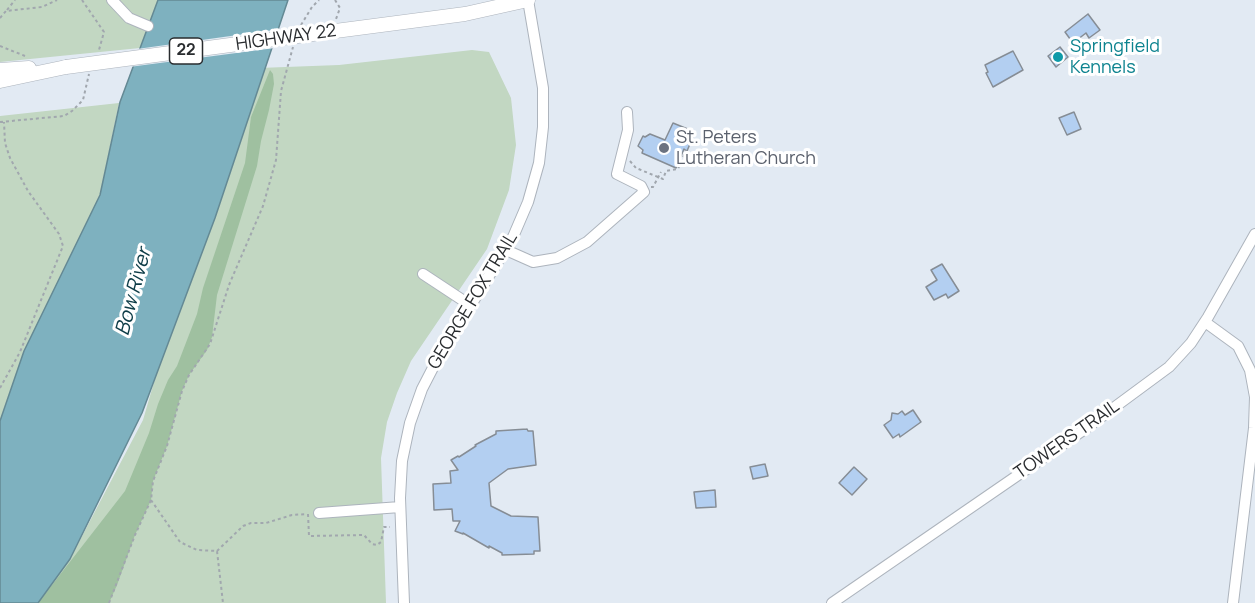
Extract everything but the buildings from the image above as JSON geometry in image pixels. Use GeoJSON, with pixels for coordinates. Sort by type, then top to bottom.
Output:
{"type":"FeatureCollection","features":[{"type":"Feature","properties":{"kind":"main road","name":"HIGHWAY 22"},"geometry":{"type":"LineString","coordinates":[[0,81],[43,70],[465,14],[528,0]]}},
{"type":"Feature","properties":{"kind":"main road","name":"HIGHWAY 22"},"geometry":{"type":"LineString","coordinates":[[0,70],[26,68],[43,70]]}},
{"type":"Feature","properties":{"kind":"street"},"geometry":{"type":"LineString","coordinates":[[112,0],[129,18],[148,26]]}},
{"type":"Feature","properties":{"kind":"street","name":"GEORGE FOX TRAIL"},"geometry":{"type":"LineString","coordinates":[[405,603],[400,507],[402,461],[410,423],[422,389],[470,305],[506,250],[528,202],[538,163],[543,126],[543,88],[528,0]]}},
{"type":"Feature","properties":{"kind":"street"},"geometry":{"type":"LineString","coordinates":[[506,250],[534,262],[548,261],[570,252],[586,242],[644,192],[643,188],[617,174],[628,130],[627,112]]}},
{"type":"Feature","properties":{"kind":"street","name":"TOWERS TRAIL"},"geometry":{"type":"LineString","coordinates":[[832,603],[1085,429],[1169,367],[1191,344],[1255,234]]}},
{"type":"Feature","properties":{"kind":"street"},"geometry":{"type":"LineString","coordinates":[[423,274],[470,305]]}},
{"type":"Feature","properties":{"kind":"street"},"geometry":{"type":"LineString","coordinates":[[1205,322],[1238,346],[1250,370],[1255,397],[1254,428],[1233,603]]}},
{"type":"Feature","properties":{"kind":"street"},"geometry":{"type":"LineString","coordinates":[[313,514],[400,507]]}},
{"type":"Feature","properties":{"kind":"path"},"geometry":{"type":"LineString","coordinates":[[0,18],[15,0]]}},
{"type":"Feature","properties":{"kind":"path"},"geometry":{"type":"LineString","coordinates":[[6,11],[42,8],[57,0]]}},
{"type":"Feature","properties":{"kind":"path"},"geometry":{"type":"LineString","coordinates":[[312,7],[319,0]]}},
{"type":"Feature","properties":{"kind":"path"},"geometry":{"type":"LineString","coordinates":[[332,21],[336,20],[340,13],[335,0]]}},
{"type":"Feature","properties":{"kind":"path"},"geometry":{"type":"LineString","coordinates":[[0,46],[33,57]]}},
{"type":"Feature","properties":{"kind":"path"},"geometry":{"type":"LineString","coordinates":[[109,603],[151,500],[153,481],[170,437],[182,391],[189,375],[210,344],[229,285],[263,206],[276,160],[281,91],[288,62]]}},
{"type":"Feature","properties":{"kind":"path"},"geometry":{"type":"LineString","coordinates":[[0,388],[20,352],[63,246],[54,225],[28,191],[7,151],[4,122]]}},
{"type":"Feature","properties":{"kind":"path"},"geometry":{"type":"LineString","coordinates":[[628,158],[636,168],[663,179],[666,171],[678,169],[686,150]]}},
{"type":"Feature","properties":{"kind":"path"},"geometry":{"type":"LineString","coordinates":[[643,188],[653,187],[661,172]]}},
{"type":"Feature","properties":{"kind":"path"},"geometry":{"type":"LineString","coordinates":[[151,500],[180,542],[198,550],[217,551],[243,526],[251,523],[266,523],[292,515],[313,514],[309,536],[364,535],[372,544],[377,545],[381,542],[384,527],[401,525]]}},
{"type":"Feature","properties":{"kind":"path"},"geometry":{"type":"LineString","coordinates":[[217,551],[223,603]]}},
{"type":"Feature","properties":{"kind":"green space"},"geometry":{"type":"Polygon","coordinates":[[[0,0],[158,0],[140,48],[0,62],[0,0]]]}},
{"type":"Feature","properties":{"kind":"green space"},"geometry":{"type":"Polygon","coordinates":[[[472,50],[489,52],[511,98],[516,145],[509,190],[487,249],[411,361],[387,422],[381,458],[386,603],[38,603],[70,559],[143,420],[189,262],[259,68],[339,65],[472,50]]]}},
{"type":"Feature","properties":{"kind":"green space"},"geometry":{"type":"Polygon","coordinates":[[[270,70],[274,84],[257,166],[217,295],[212,337],[207,350],[189,375],[182,391],[167,446],[153,481],[151,500],[135,535],[117,585],[109,603],[38,603],[125,491],[149,433],[158,404],[177,366],[197,314],[203,288],[245,163],[251,117],[270,70]]]}},
{"type":"Feature","properties":{"kind":"green space"},"geometry":{"type":"Polygon","coordinates":[[[119,103],[100,195],[24,351],[0,421],[0,116],[119,103]]]}},
{"type":"Feature","properties":{"kind":"water","name":"Bow River"},"geometry":{"type":"Polygon","coordinates":[[[158,0],[288,0],[215,218],[142,413],[70,559],[38,603],[0,603],[0,421],[24,351],[100,195],[120,102],[158,0]]]}},
{"type":"Feature","properties":{"kind":"pier"},"geometry":{"type":"Polygon","coordinates":[[[281,29],[275,48],[129,67],[137,49],[281,29]]]}},
{"type":"Feature","properties":{"kind":"place","name":"Springfield Kennels"},"geometry":{"type":"Point","coordinates":[1058,57]}},
{"type":"Feature","properties":{"kind":"place","name":"St. Peters Lutheran Church"},"geometry":{"type":"Point","coordinates":[664,148]}}]}
